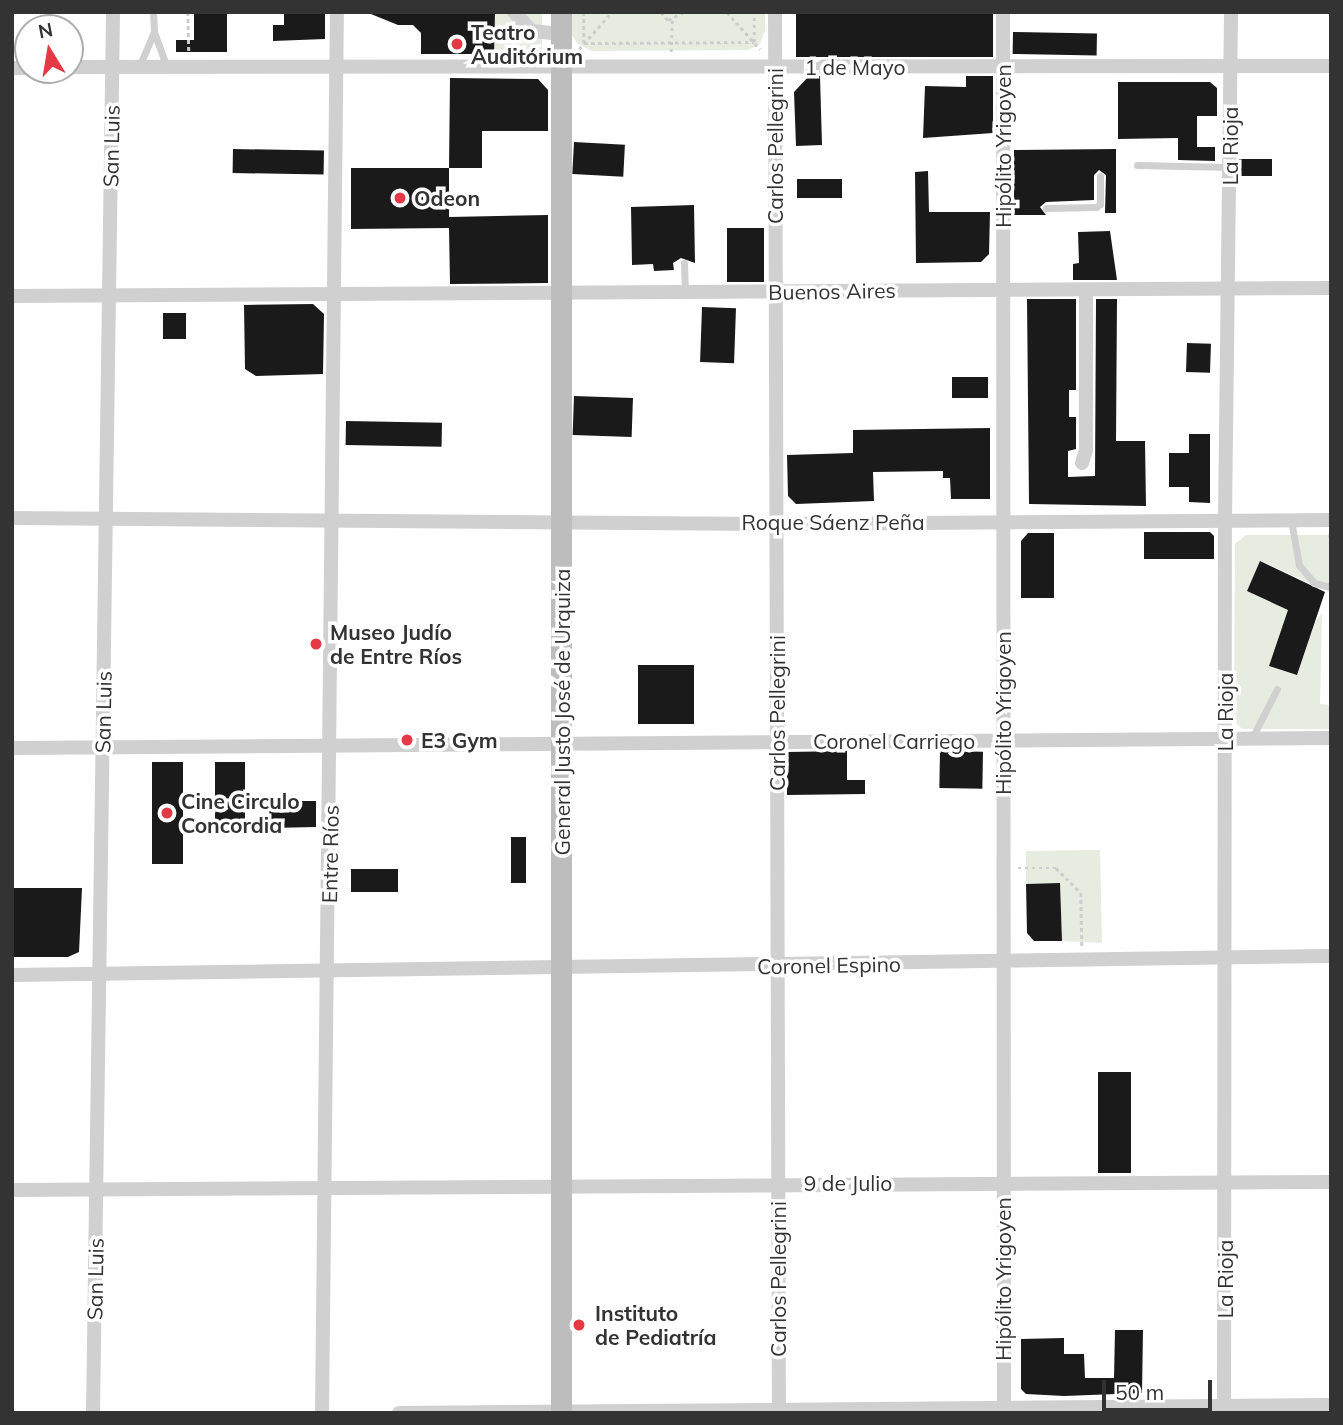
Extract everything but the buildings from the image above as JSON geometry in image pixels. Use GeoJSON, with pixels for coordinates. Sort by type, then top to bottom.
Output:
{"type":"FeatureCollection","features":[{"type":"Feature","properties":{"kind":"street","name":"San Luis"},"geometry":{"type":"LineString","coordinates":[[93,1413],[97,974],[103,748],[113,12]]}},
{"type":"Feature","properties":{"kind":"street","name":"Entre Ríos"},"geometry":{"type":"LineString","coordinates":[[322,1413],[332,745],[337,12]]}},
{"type":"Feature","properties":{"kind":"street"},"geometry":{"type":"LineString","coordinates":[[514,12],[531,31],[562,34]]}},
{"type":"Feature","properties":{"kind":"street","name":"General Justo José de Urquiza"},"geometry":{"type":"LineString","coordinates":[[561,12],[561,1412]]}},
{"type":"Feature","properties":{"kind":"street","name":"Carlos Pellegrini"},"geometry":{"type":"LineString","coordinates":[[775,12],[779,1411]]}},
{"type":"Feature","properties":{"kind":"street","name":"Hipólito Yrigoyen"},"geometry":{"type":"LineString","coordinates":[[1003,12],[1004,1410]]}},
{"type":"Feature","properties":{"kind":"street","name":"La Rioja"},"geometry":{"type":"LineString","coordinates":[[1224,1409],[1227,958],[1225,519],[1230,289],[1231,12]]}},
{"type":"Feature","properties":{"kind":"street","name":"1 de Mayo"},"geometry":{"type":"LineString","coordinates":[[84,67],[1331,66]]}},
{"type":"Feature","properties":{"kind":"street","name":"Buenos Aires"},"geometry":{"type":"LineString","coordinates":[[12,296],[1331,288]]}},
{"type":"Feature","properties":{"kind":"street"},"geometry":{"type":"LineString","coordinates":[[1082,463],[1086,450],[1086,290]]}},
{"type":"Feature","properties":{"kind":"street","name":"Roque Sáenz Peña"},"geometry":{"type":"LineString","coordinates":[[12,518],[334,523],[776,524],[1331,520]]}},
{"type":"Feature","properties":{"kind":"street","name":"Coronel Carriego"},"geometry":{"type":"LineString","coordinates":[[12,748],[1331,738]]}},
{"type":"Feature","properties":{"kind":"street","name":"Coronel Espino"},"geometry":{"type":"LineString","coordinates":[[12,975],[327,973],[1331,956]]}},
{"type":"Feature","properties":{"kind":"street","name":"9 de Julio"},"geometry":{"type":"LineString","coordinates":[[12,1190],[778,1183],[1331,1182]]}},
{"type":"Feature","properties":{"kind":"street"},"geometry":{"type":"LineString","coordinates":[[399,1413],[1224,1409],[1331,1405]]}},
{"type":"Feature","properties":{"kind":"lane"},"geometry":{"type":"LineString","coordinates":[[153,12],[154,32],[167,68]]}},
{"type":"Feature","properties":{"kind":"lane"},"geometry":{"type":"LineString","coordinates":[[139,67],[154,32]]}},
{"type":"Feature","properties":{"kind":"lane"},"geometry":{"type":"LineString","coordinates":[[1138,164],[1230,167]]}},
{"type":"Feature","properties":{"kind":"lane"},"geometry":{"type":"LineString","coordinates":[[1046,208],[1096,207],[1100,204],[1100,176]]}},
{"type":"Feature","properties":{"kind":"lane"},"geometry":{"type":"LineString","coordinates":[[684,263],[685,292]]}},
{"type":"Feature","properties":{"kind":"lane"},"geometry":{"type":"LineString","coordinates":[[1291,520],[1299,565],[1314,583],[1331,587]]}},
{"type":"Feature","properties":{"kind":"lane"},"geometry":{"type":"LineString","coordinates":[[1252,738],[1277,690]]}},
{"type":"Feature","properties":{"kind":"path"},"geometry":{"type":"LineString","coordinates":[[188,12],[189,68]]}},
{"type":"Feature","properties":{"kind":"path"},"geometry":{"type":"LineString","coordinates":[[584,12],[584,43]]}},
{"type":"Feature","properties":{"kind":"path"},"geometry":{"type":"LineString","coordinates":[[562,67],[612,12]]}},
{"type":"Feature","properties":{"kind":"path"},"geometry":{"type":"LineString","coordinates":[[661,12],[672,18]]}},
{"type":"Feature","properties":{"kind":"path"},"geometry":{"type":"LineString","coordinates":[[672,18],[684,12]]}},
{"type":"Feature","properties":{"kind":"path"},"geometry":{"type":"LineString","coordinates":[[727,12],[775,66]]}},
{"type":"Feature","properties":{"kind":"path"},"geometry":{"type":"LineString","coordinates":[[754,12],[754,42]]}},
{"type":"Feature","properties":{"kind":"path"},"geometry":{"type":"LineString","coordinates":[[670,66],[672,18]]}},
{"type":"Feature","properties":{"kind":"path"},"geometry":{"type":"LineString","coordinates":[[584,43],[754,42]]}},
{"type":"Feature","properties":{"kind":"path"},"geometry":{"type":"LineString","coordinates":[[1004,867],[1056,868],[1082,893],[1082,960]]}},
{"type":"Feature","properties":{"kind":"shaded area"},"geometry":{"type":"Polygon","coordinates":[[[494,12],[542,12],[542,54],[494,54],[494,12]]]}},
{"type":"Feature","properties":{"kind":"shaded area"},"geometry":{"type":"Polygon","coordinates":[[[569,12],[765,12],[765,31],[760,44],[748,50],[592,51],[578,44],[569,31],[569,12]]]}},
{"type":"Feature","properties":{"kind":"shaded area"},"geometry":{"type":"Polygon","coordinates":[[[1246,535],[1331,535],[1331,593],[1261,561],[1247,591],[1315,622],[1322,613],[1320,704],[1331,705],[1331,729],[1242,729],[1234,721],[1235,544],[1246,535]],[[1287,614],[1297,675],[1315,623],[1287,614]]]}},
{"type":"Feature","properties":{"kind":"shaded area"},"geometry":{"type":"Polygon","coordinates":[[[1100,850],[1102,943],[1062,941],[1060,883],[1026,884],[1026,851],[1100,850]]]}},
{"type":"Feature","properties":{"kind":"place","name":"Teatro Auditórium"},"geometry":{"type":"Point","coordinates":[457,44]}},
{"type":"Feature","properties":{"kind":"place","name":"Odeon"},"geometry":{"type":"Point","coordinates":[400,198]}},
{"type":"Feature","properties":{"kind":"place","name":"Museo Judío de Entre Ríos"},"geometry":{"type":"Point","coordinates":[316,644]}},
{"type":"Feature","properties":{"kind":"place","name":"E3 Gym"},"geometry":{"type":"Point","coordinates":[407,740]}},
{"type":"Feature","properties":{"kind":"place","name":"Cine Circulo Concordia"},"geometry":{"type":"Point","coordinates":[167,813]}},
{"type":"Feature","properties":{"kind":"place","name":"Instituto de Pediatría"},"geometry":{"type":"Point","coordinates":[579,1325]}}]}
